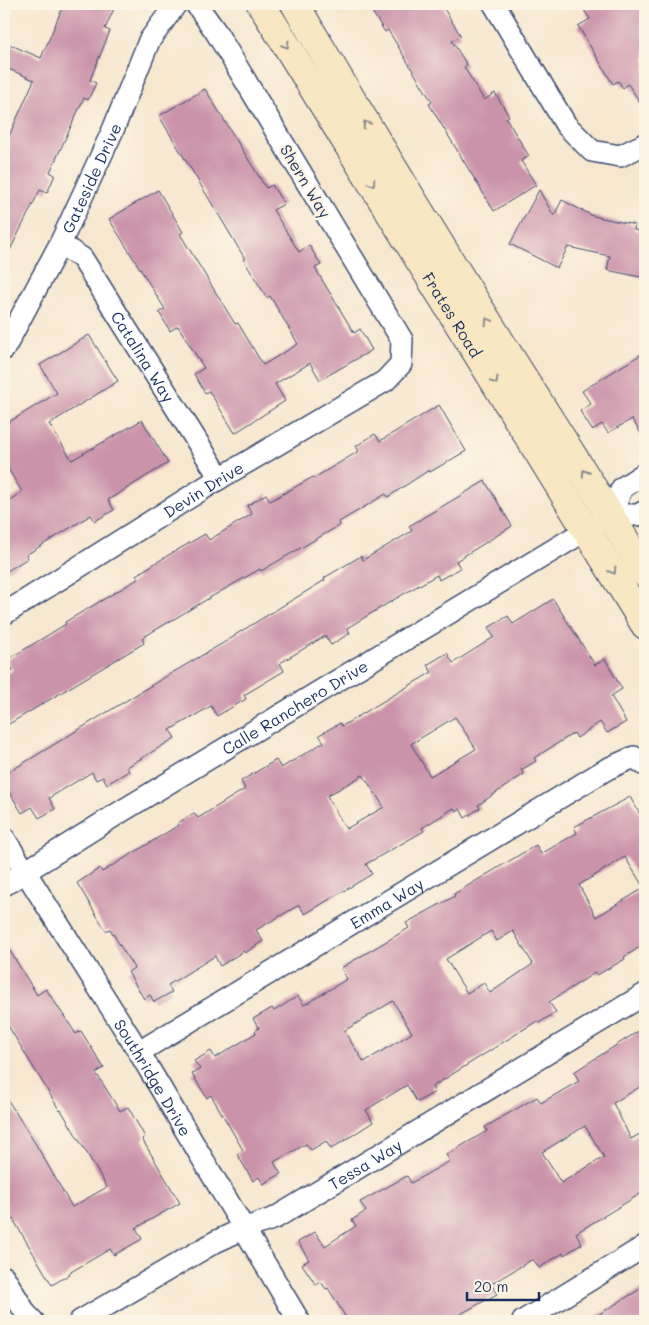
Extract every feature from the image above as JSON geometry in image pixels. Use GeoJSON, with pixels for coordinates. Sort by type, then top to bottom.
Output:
{"type":"FeatureCollection","features":[{"type":"Feature","properties":{"kind":"street","name":"Gateside Drive"},"geometry":{"type":"LineString","coordinates":[[4,349],[60,244],[113,130],[149,41],[176,4]]}},
{"type":"Feature","properties":{"kind":"street","name":"Shern Way"},"geometry":{"type":"LineString","coordinates":[[196,4],[216,32],[402,340],[401,364]]}},
{"type":"Feature","properties":{"kind":"street","name":"Frates Road"},"geometry":{"type":"LineString","coordinates":[[261,4],[645,625]]}},
{"type":"Feature","properties":{"kind":"street","name":"Frates Road"},"geometry":{"type":"LineString","coordinates":[[295,4],[344,89],[611,515],[645,574]]}},
{"type":"Feature","properties":{"kind":"street"},"geometry":{"type":"LineString","coordinates":[[494,4],[566,125],[592,151],[620,156],[645,144]]}},
{"type":"Feature","properties":{"kind":"street","name":"Catalina Way"},"geometry":{"type":"LineString","coordinates":[[60,244],[82,258],[220,478]]}},
{"type":"Feature","properties":{"kind":"street","name":"Devin Drive"},"geometry":{"type":"LineString","coordinates":[[4,614],[220,478],[385,381],[401,364]]}},
{"type":"Feature","properties":{"kind":"street"},"geometry":{"type":"LineString","coordinates":[[645,473],[622,488],[611,515],[638,515],[645,511]]}},
{"type":"Feature","properties":{"kind":"street","name":"Calle Ranchero Drive"},"geometry":{"type":"LineString","coordinates":[[4,885],[122,811],[611,515]]}},
{"type":"Feature","properties":{"kind":"street","name":"Emma Way"},"geometry":{"type":"LineString","coordinates":[[139,1052],[607,769],[640,761]]}},
{"type":"Feature","properties":{"kind":"street","name":"Southridge Drive"},"geometry":{"type":"LineString","coordinates":[[4,838],[139,1052],[299,1321]]}},
{"type":"Feature","properties":{"kind":"street","name":"Tessa Way"},"geometry":{"type":"LineString","coordinates":[[80,1321],[215,1242],[243,1229],[275,1218],[645,994]]}},
{"type":"Feature","properties":{"kind":"street"},"geometry":{"type":"LineString","coordinates":[[523,1321],[645,1246]]}},
{"type":"Feature","properties":{"kind":"street"},"geometry":{"type":"LineString","coordinates":[[4,1277],[26,1314],[33,1321]]}},
{"type":"Feature","properties":{"kind":"building"},"geometry":{"type":"Polygon","coordinates":[[[64,4],[116,4],[105,29],[110,31],[90,80],[96,83],[88,100],[84,98],[50,172],[55,175],[47,193],[40,190],[4,262],[4,147],[34,80],[4,67],[4,42],[41,58],[64,4]]]}},
{"type":"Feature","properties":{"kind":"building"},"geometry":{"type":"Polygon","coordinates":[[[367,4],[441,4],[461,36],[452,41],[467,65],[464,67],[484,100],[495,93],[509,116],[506,118],[529,156],[521,161],[536,185],[494,211],[429,104],[432,102],[388,30],[385,32],[367,4]]]}},
{"type":"Feature","properties":{"kind":"building"},"geometry":{"type":"Polygon","coordinates":[[[594,4],[638,4],[645,16],[645,110],[628,84],[623,88],[618,81],[613,84],[578,26],[590,19],[584,10],[594,4]]]}},
{"type":"Feature","properties":{"kind":"building"},"geometry":{"type":"Polygon","coordinates":[[[205,89],[266,188],[272,185],[284,204],[273,210],[299,252],[309,245],[321,265],[315,268],[354,333],[360,329],[372,350],[320,380],[310,363],[275,384],[285,401],[235,433],[209,391],[205,393],[194,374],[204,368],[178,326],[170,331],[159,312],[165,309],[109,219],[158,190],[183,232],[180,234],[235,324],[238,323],[263,365],[298,344],[270,296],[267,298],[243,259],[245,259],[159,116],[205,89]]]}},
{"type":"Feature","properties":{"kind":"building"},"geometry":{"type":"Polygon","coordinates":[[[539,190],[554,216],[562,200],[593,216],[635,225],[634,230],[645,232],[645,278],[607,270],[610,256],[568,247],[557,268],[510,244],[539,190]]]}},
{"type":"Feature","properties":{"kind":"building"},"geometry":{"type":"Polygon","coordinates":[[[89,335],[118,381],[49,424],[72,460],[142,420],[168,463],[108,500],[114,510],[95,521],[91,515],[26,555],[28,558],[4,573],[4,504],[22,492],[4,462],[4,425],[57,393],[40,365],[89,335]]]}},
{"type":"Feature","properties":{"kind":"building"},"geometry":{"type":"Polygon","coordinates":[[[645,352],[645,440],[632,419],[608,433],[602,424],[592,430],[580,411],[591,404],[582,391],[645,352]]]}},
{"type":"Feature","properties":{"kind":"building"},"geometry":{"type":"Polygon","coordinates":[[[439,405],[466,451],[430,472],[429,470],[388,497],[386,494],[339,522],[340,525],[142,638],[144,643],[4,727],[4,676],[13,670],[7,660],[66,624],[65,622],[138,579],[136,575],[167,556],[205,534],[209,540],[252,514],[247,506],[266,494],[270,501],[359,451],[356,446],[375,434],[380,441],[439,405]]]}},
{"type":"Feature","properties":{"kind":"building"},"geometry":{"type":"Polygon","coordinates":[[[485,481],[512,526],[456,561],[460,568],[439,580],[437,575],[395,599],[347,628],[350,633],[331,645],[325,636],[280,663],[284,671],[244,695],[246,699],[217,716],[211,706],[170,730],[175,738],[127,767],[129,771],[107,784],[103,777],[96,780],[92,772],[49,798],[55,809],[39,818],[32,807],[22,813],[4,783],[4,775],[235,636],[325,580],[324,578],[361,556],[363,560],[412,531],[409,526],[485,481]]]}},
{"type":"Feature","properties":{"kind":"building"},"geometry":{"type":"Polygon","coordinates":[[[553,599],[595,665],[605,659],[622,689],[611,696],[626,722],[607,733],[600,722],[577,738],[574,733],[534,758],[536,761],[521,770],[524,774],[478,805],[480,808],[465,818],[460,809],[456,811],[454,808],[422,828],[424,831],[366,864],[372,874],[305,914],[299,905],[256,930],[263,941],[245,953],[244,951],[220,966],[215,956],[168,985],[172,992],[154,1002],[150,995],[144,999],[128,972],[134,968],[110,929],[106,931],[77,883],[100,868],[102,872],[179,825],[178,823],[194,813],[198,818],[245,789],[241,781],[276,760],[281,768],[324,742],[319,735],[340,723],[342,726],[432,672],[427,665],[447,653],[453,663],[494,637],[488,628],[508,616],[513,624],[553,599]],[[455,717],[411,744],[430,776],[476,749],[455,717]],[[363,775],[327,796],[346,829],[384,807],[363,775]]]}},
{"type":"Feature","properties":{"kind":"building"},"geometry":{"type":"Polygon","coordinates":[[[630,797],[645,823],[645,944],[624,957],[625,959],[597,975],[596,972],[549,1002],[556,1012],[539,1023],[537,1021],[432,1087],[435,1092],[417,1102],[407,1085],[366,1110],[373,1122],[331,1149],[326,1141],[311,1150],[306,1144],[274,1162],[281,1174],[263,1184],[259,1177],[253,1181],[237,1154],[243,1150],[211,1095],[207,1098],[192,1074],[200,1069],[194,1061],[211,1051],[215,1058],[256,1033],[255,1031],[259,1028],[253,1019],[272,1008],[274,1011],[298,996],[304,1005],[347,979],[341,968],[409,928],[406,923],[455,896],[454,894],[536,845],[541,854],[577,833],[574,827],[630,797]],[[625,857],[579,885],[596,917],[644,888],[625,857]],[[491,931],[446,959],[467,993],[484,983],[490,993],[533,964],[513,931],[497,941],[491,931]],[[393,1001],[344,1031],[364,1062],[412,1033],[393,1001]]]}},
{"type":"Feature","properties":{"kind":"building"},"geometry":{"type":"Polygon","coordinates":[[[4,941],[37,995],[46,989],[76,1034],[81,1031],[104,1068],[96,1073],[120,1111],[128,1107],[145,1137],[142,1139],[180,1203],[136,1228],[142,1239],[114,1255],[110,1249],[52,1285],[13,1219],[10,1220],[4,1209],[4,1094],[72,1207],[107,1187],[4,1019],[4,941]]]}},
{"type":"Feature","properties":{"kind":"building"},"geometry":{"type":"Polygon","coordinates":[[[645,1027],[645,1084],[613,1103],[631,1139],[645,1131],[645,1191],[576,1233],[582,1244],[539,1268],[533,1259],[491,1284],[497,1294],[448,1321],[348,1321],[328,1288],[326,1289],[321,1282],[316,1285],[302,1264],[309,1260],[298,1242],[315,1232],[325,1246],[356,1226],[352,1220],[366,1211],[360,1202],[407,1176],[411,1183],[450,1161],[446,1155],[487,1131],[485,1127],[537,1097],[541,1103],[579,1081],[574,1072],[645,1027]],[[585,1126],[542,1152],[561,1183],[604,1157],[585,1126]]]}},
{"type":"Feature","properties":{"kind":"building"},"geometry":{"type":"Polygon","coordinates":[[[645,1286],[645,1321],[588,1321],[645,1286]]]}}]}
